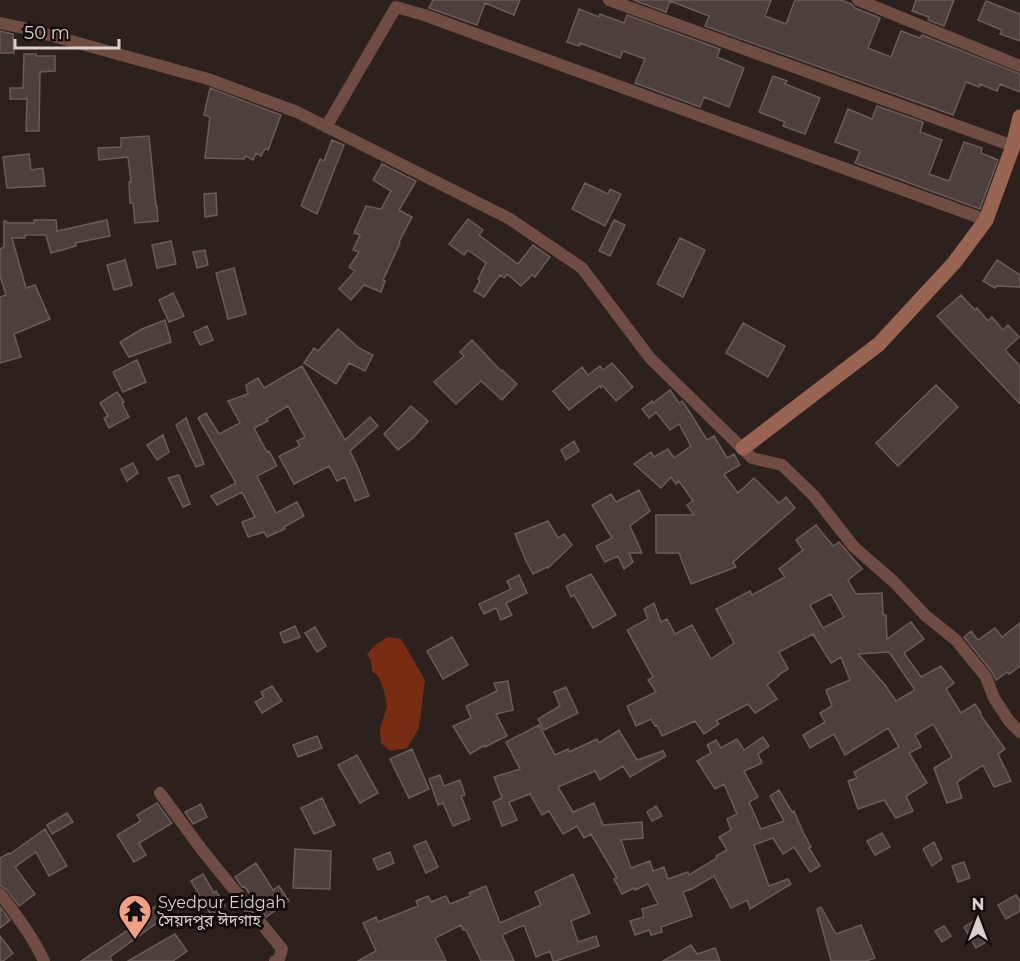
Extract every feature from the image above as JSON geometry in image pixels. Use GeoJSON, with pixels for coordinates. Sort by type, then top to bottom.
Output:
{"type":"FeatureCollection","features":[{"type":"Feature","properties":{"kind":"street"},"geometry":{"type":"LineString","coordinates":[[609,0],[1013,146]]}},
{"type":"Feature","properties":{"kind":"street"},"geometry":{"type":"LineString","coordinates":[[858,0],[1020,66]]}},
{"type":"Feature","properties":{"kind":"street"},"geometry":{"type":"LineString","coordinates":[[326,127],[398,3],[435,19],[986,220]]}},
{"type":"Feature","properties":{"kind":"street"},"geometry":{"type":"LineString","coordinates":[[0,23],[208,79],[297,112],[510,219],[582,268],[650,358],[752,458],[782,465],[814,496],[854,547],[894,582],[926,616],[956,640],[986,677],[994,698],[1009,721],[1020,732]]}},
{"type":"Feature","properties":{"kind":"street"},"geometry":{"type":"LineString","coordinates":[[743,448],[879,344],[954,263],[986,220],[1013,146],[1020,117]]}},
{"type":"Feature","properties":{"kind":"street"},"geometry":{"type":"LineString","coordinates":[[160,793],[202,850],[282,949],[279,959],[275,961]]}},
{"type":"Feature","properties":{"kind":"street"},"geometry":{"type":"LineString","coordinates":[[0,894],[13,910],[44,961]]}},
{"type":"Feature","properties":{"kind":"shaded area"},"geometry":{"type":"Polygon","coordinates":[[[388,637],[401,639],[425,680],[419,728],[407,748],[390,751],[381,743],[380,728],[387,707],[384,691],[379,677],[372,671],[371,660],[367,654],[374,646],[388,637]]]}},
{"type":"Feature","properties":{"kind":"building"},"geometry":{"type":"Polygon","coordinates":[[[433,0],[520,0],[514,15],[485,3],[477,25],[429,8],[433,0]]]}},
{"type":"Feature","properties":{"kind":"building"},"geometry":{"type":"Polygon","coordinates":[[[633,0],[771,0],[765,16],[786,24],[795,0],[841,0],[880,18],[868,48],[891,57],[901,31],[920,38],[922,35],[1020,74],[1020,92],[1000,84],[997,91],[980,84],[979,87],[966,82],[953,115],[705,26],[709,16],[670,1],[666,12],[633,0]]]}},
{"type":"Feature","properties":{"kind":"building"},"geometry":{"type":"Polygon","coordinates":[[[916,0],[954,0],[944,26],[912,11],[916,0]]]}},
{"type":"Feature","properties":{"kind":"building"},"geometry":{"type":"Polygon","coordinates":[[[986,1],[1020,14],[1020,41],[1000,34],[1002,30],[978,20],[986,1]]]}},
{"type":"Feature","properties":{"kind":"building"},"geometry":{"type":"Polygon","coordinates":[[[579,9],[624,23],[627,15],[720,49],[717,57],[744,68],[729,107],[704,97],[700,107],[635,83],[645,59],[623,51],[620,58],[580,43],[579,46],[567,42],[579,9]]]}},
{"type":"Feature","properties":{"kind":"building"},"geometry":{"type":"Polygon","coordinates":[[[0,31],[13,34],[14,53],[0,53],[0,31]]]}},
{"type":"Feature","properties":{"kind":"building"},"geometry":{"type":"Polygon","coordinates":[[[24,54],[55,56],[55,71],[40,72],[39,131],[26,131],[27,99],[10,99],[10,88],[23,88],[24,54]]]}},
{"type":"Feature","properties":{"kind":"building"},"geometry":{"type":"Polygon","coordinates":[[[773,76],[787,81],[785,84],[820,98],[805,134],[783,126],[785,122],[759,112],[773,76]]]}},
{"type":"Feature","properties":{"kind":"building"},"geometry":{"type":"Polygon","coordinates":[[[210,88],[281,115],[268,150],[265,149],[261,156],[256,153],[253,160],[246,156],[244,159],[205,158],[210,117],[204,115],[210,88]]]}},
{"type":"Feature","properties":{"kind":"building"},"geometry":{"type":"Polygon","coordinates":[[[877,106],[923,122],[920,132],[942,140],[929,174],[949,181],[964,142],[982,148],[981,153],[998,160],[980,209],[855,163],[860,151],[835,142],[848,109],[872,119],[877,106]]]}},
{"type":"Feature","properties":{"kind":"building"},"geometry":{"type":"Polygon","coordinates":[[[149,136],[158,221],[135,223],[133,203],[130,203],[129,182],[131,182],[128,157],[99,160],[98,148],[121,147],[121,138],[149,136]]]}},
{"type":"Feature","properties":{"kind":"building"},"geometry":{"type":"Polygon","coordinates":[[[332,140],[344,145],[317,214],[301,206],[320,159],[324,161],[332,140]]]}},
{"type":"Feature","properties":{"kind":"building"},"geometry":{"type":"Polygon","coordinates":[[[29,154],[31,170],[43,168],[45,186],[7,188],[3,157],[29,154]]]}},
{"type":"Feature","properties":{"kind":"building"},"geometry":{"type":"Polygon","coordinates":[[[382,164],[416,181],[399,210],[412,217],[383,280],[385,281],[381,292],[364,285],[351,300],[339,289],[355,271],[349,267],[359,252],[353,250],[360,235],[354,233],[366,206],[381,209],[391,191],[373,180],[382,164]]]}},
{"type":"Feature","properties":{"kind":"building"},"geometry":{"type":"Polygon","coordinates":[[[585,183],[608,194],[610,189],[621,194],[605,226],[572,209],[585,183]]]}},
{"type":"Feature","properties":{"kind":"building"},"geometry":{"type":"Polygon","coordinates":[[[216,193],[217,215],[205,217],[204,194],[216,193]]]}},
{"type":"Feature","properties":{"kind":"building"},"geometry":{"type":"Polygon","coordinates":[[[468,219],[483,230],[479,235],[518,264],[533,245],[550,257],[535,277],[532,275],[521,286],[507,274],[504,278],[500,275],[484,297],[474,291],[486,263],[468,250],[464,255],[449,244],[468,219]]]}},
{"type":"Feature","properties":{"kind":"building"},"geometry":{"type":"Polygon","coordinates":[[[34,220],[56,220],[57,231],[107,220],[110,236],[75,243],[76,246],[51,253],[46,235],[25,235],[25,238],[12,238],[26,288],[35,285],[50,319],[14,334],[21,357],[0,363],[0,297],[6,295],[0,276],[0,249],[4,247],[4,221],[34,223],[34,220]]]}},
{"type":"Feature","properties":{"kind":"building"},"geometry":{"type":"Polygon","coordinates":[[[614,220],[625,225],[610,256],[599,251],[614,220]]]}},
{"type":"Feature","properties":{"kind":"building"},"geometry":{"type":"Polygon","coordinates":[[[680,238],[705,250],[683,297],[657,284],[680,238]]]}},
{"type":"Feature","properties":{"kind":"building"},"geometry":{"type":"Polygon","coordinates":[[[171,241],[176,264],[157,268],[152,245],[171,241]]]}},
{"type":"Feature","properties":{"kind":"building"},"geometry":{"type":"Polygon","coordinates":[[[205,250],[208,265],[197,268],[193,252],[205,250]]]}},
{"type":"Feature","properties":{"kind":"building"},"geometry":{"type":"Polygon","coordinates":[[[125,260],[132,285],[114,290],[107,265],[125,260]]]}},
{"type":"Feature","properties":{"kind":"building"},"geometry":{"type":"Polygon","coordinates":[[[997,260],[1020,275],[1020,287],[997,286],[995,288],[983,281],[997,260]]]}},
{"type":"Feature","properties":{"kind":"building"},"geometry":{"type":"Polygon","coordinates":[[[234,268],[246,314],[228,319],[216,273],[234,268]]]}},
{"type":"Feature","properties":{"kind":"building"},"geometry":{"type":"Polygon","coordinates":[[[173,293],[184,316],[169,322],[159,300],[173,293]]]}},
{"type":"Feature","properties":{"kind":"building"},"geometry":{"type":"Polygon","coordinates":[[[961,295],[988,321],[992,317],[1003,330],[1008,325],[1019,337],[1005,350],[1020,366],[1020,404],[937,316],[961,295]]]}},
{"type":"Feature","properties":{"kind":"building"},"geometry":{"type":"Polygon","coordinates":[[[165,320],[171,342],[129,357],[120,342],[142,329],[165,320]]]}},
{"type":"Feature","properties":{"kind":"building"},"geometry":{"type":"Polygon","coordinates":[[[743,323],[785,346],[768,377],[726,353],[743,323]]]}},
{"type":"Feature","properties":{"kind":"building"},"geometry":{"type":"Polygon","coordinates":[[[207,326],[213,340],[200,345],[194,332],[207,326]]]}},
{"type":"Feature","properties":{"kind":"building"},"geometry":{"type":"Polygon","coordinates":[[[338,329],[359,348],[373,355],[365,371],[349,363],[336,384],[304,363],[314,348],[318,351],[338,329]]]}},
{"type":"Feature","properties":{"kind":"building"},"geometry":{"type":"Polygon","coordinates":[[[472,340],[501,371],[517,384],[502,400],[481,381],[456,404],[434,382],[464,356],[460,352],[472,340]]]}},
{"type":"Feature","properties":{"kind":"building"},"geometry":{"type":"Polygon","coordinates":[[[137,360],[146,382],[123,392],[113,372],[137,360]]]}},
{"type":"Feature","properties":{"kind":"building"},"geometry":{"type":"Polygon","coordinates":[[[612,363],[633,387],[616,401],[603,386],[601,388],[600,386],[569,410],[553,391],[582,367],[588,375],[600,366],[603,370],[612,363]]]}},
{"type":"Feature","properties":{"kind":"building"},"geometry":{"type":"Polygon","coordinates":[[[302,366],[345,440],[370,417],[378,426],[350,451],[369,496],[355,501],[345,477],[337,481],[329,466],[294,484],[279,456],[300,446],[297,441],[305,437],[288,406],[254,428],[277,466],[257,476],[276,513],[297,502],[304,516],[284,527],[285,529],[267,537],[264,532],[248,537],[242,522],[255,517],[242,492],[217,505],[211,496],[236,483],[198,418],[206,413],[219,434],[240,423],[228,401],[248,394],[246,385],[258,378],[264,388],[302,366]]]}},
{"type":"Feature","properties":{"kind":"building"},"geometry":{"type":"Polygon","coordinates":[[[936,385],[958,407],[898,466],[876,443],[936,385]]]}},
{"type":"Feature","properties":{"kind":"building"},"geometry":{"type":"Polygon","coordinates":[[[670,390],[679,403],[682,401],[707,440],[714,436],[727,458],[734,454],[740,465],[724,474],[738,493],[754,478],[779,503],[786,497],[795,508],[733,562],[736,567],[691,584],[679,553],[656,553],[656,515],[694,515],[687,505],[693,501],[679,481],[676,484],[671,477],[661,488],[634,464],[651,452],[654,457],[668,449],[674,458],[691,446],[679,424],[670,430],[656,412],[649,418],[642,409],[670,390]]]}},
{"type":"Feature","properties":{"kind":"building"},"geometry":{"type":"Polygon","coordinates":[[[117,392],[124,402],[122,403],[129,417],[109,428],[104,418],[108,416],[100,403],[117,392]]]}},
{"type":"Feature","properties":{"kind":"building"},"geometry":{"type":"Polygon","coordinates":[[[411,406],[428,421],[398,450],[384,434],[411,406]]]}},
{"type":"Feature","properties":{"kind":"building"},"geometry":{"type":"Polygon","coordinates":[[[186,418],[204,464],[196,467],[176,425],[186,418]]]}},
{"type":"Feature","properties":{"kind":"building"},"geometry":{"type":"Polygon","coordinates":[[[163,435],[169,452],[157,460],[147,445],[163,435]]]}},
{"type":"Feature","properties":{"kind":"building"},"geometry":{"type":"Polygon","coordinates":[[[574,441],[579,451],[566,460],[561,450],[574,441]]]}},
{"type":"Feature","properties":{"kind":"building"},"geometry":{"type":"Polygon","coordinates":[[[133,463],[138,473],[127,481],[121,469],[133,463]]]}},
{"type":"Feature","properties":{"kind":"building"},"geometry":{"type":"Polygon","coordinates":[[[179,475],[190,504],[183,507],[168,478],[179,475]]]}},
{"type":"Feature","properties":{"kind":"building"},"geometry":{"type":"Polygon","coordinates":[[[639,490],[650,511],[630,526],[642,553],[629,553],[633,562],[624,569],[618,556],[605,562],[596,546],[612,538],[592,505],[611,494],[616,502],[639,490]]]}},
{"type":"Feature","properties":{"kind":"building"},"geometry":{"type":"Polygon","coordinates":[[[548,521],[558,538],[564,534],[572,545],[548,568],[533,574],[515,534],[548,521]]]}},
{"type":"Feature","properties":{"kind":"building"},"geometry":{"type":"Polygon","coordinates":[[[816,525],[833,546],[839,542],[862,569],[848,580],[856,594],[882,593],[887,639],[911,622],[924,639],[904,653],[921,677],[941,666],[954,683],[946,689],[961,713],[975,704],[1005,749],[998,754],[1011,781],[994,787],[983,765],[957,782],[962,798],[947,803],[934,768],[952,757],[933,724],[915,735],[921,747],[909,753],[927,783],[906,796],[913,811],[896,818],[884,800],[858,809],[848,781],[857,778],[854,772],[899,747],[888,728],[845,755],[834,734],[810,748],[803,735],[825,722],[820,713],[832,706],[826,690],[850,680],[841,657],[831,663],[813,634],[779,652],[788,669],[767,685],[777,699],[755,713],[748,704],[716,721],[719,724],[704,734],[695,721],[662,736],[651,719],[636,726],[627,706],[656,692],[648,680],[653,677],[627,630],[648,619],[644,609],[654,603],[661,622],[667,619],[675,634],[692,625],[711,659],[734,643],[716,609],[750,591],[752,595],[785,577],[779,569],[803,550],[796,540],[816,525]],[[831,594],[810,605],[823,628],[844,617],[831,594]],[[889,652],[858,654],[896,701],[915,690],[889,652]]]}},
{"type":"Feature","properties":{"kind":"building"},"geometry":{"type":"Polygon","coordinates":[[[591,574],[616,615],[593,628],[574,595],[571,597],[566,586],[591,574]]]}},
{"type":"Feature","properties":{"kind":"building"},"geometry":{"type":"Polygon","coordinates":[[[519,575],[527,593],[506,603],[512,615],[501,620],[496,608],[484,614],[479,604],[511,589],[507,581],[519,575]]]}},
{"type":"Feature","properties":{"kind":"building"},"geometry":{"type":"Polygon","coordinates":[[[1020,623],[1020,666],[996,680],[964,637],[971,631],[978,640],[995,628],[1002,637],[1020,623]]]}},
{"type":"Feature","properties":{"kind":"building"},"geometry":{"type":"Polygon","coordinates":[[[295,626],[300,637],[284,643],[280,633],[295,626]]]}},
{"type":"Feature","properties":{"kind":"building"},"geometry":{"type":"Polygon","coordinates":[[[315,627],[326,646],[317,652],[305,633],[315,627]]]}},
{"type":"Feature","properties":{"kind":"building"},"geometry":{"type":"Polygon","coordinates":[[[452,637],[468,665],[443,679],[427,651],[452,637]]]}},
{"type":"Feature","properties":{"kind":"building"},"geometry":{"type":"Polygon","coordinates":[[[508,681],[513,710],[496,714],[507,736],[470,754],[453,726],[471,718],[466,706],[497,691],[494,683],[508,681]]]}},
{"type":"Feature","properties":{"kind":"building"},"geometry":{"type":"Polygon","coordinates":[[[272,686],[282,701],[262,713],[255,702],[264,697],[261,692],[272,686]]]}},
{"type":"Feature","properties":{"kind":"building"},"geometry":{"type":"Polygon","coordinates":[[[566,687],[578,713],[544,730],[538,719],[560,706],[554,692],[566,687]]]}},
{"type":"Feature","properties":{"kind":"building"},"geometry":{"type":"Polygon","coordinates":[[[539,725],[555,755],[568,749],[569,752],[597,739],[599,743],[619,730],[637,760],[663,751],[666,756],[630,777],[623,766],[600,780],[595,771],[558,787],[573,812],[594,803],[603,825],[642,822],[643,838],[621,840],[631,868],[650,861],[653,871],[664,867],[668,879],[688,872],[689,875],[727,850],[719,837],[731,830],[727,819],[737,814],[724,784],[715,789],[697,761],[711,753],[707,745],[716,740],[721,748],[737,739],[744,750],[763,737],[769,746],[758,754],[762,763],[744,771],[758,797],[749,802],[761,829],[784,821],[770,796],[779,790],[792,812],[794,811],[811,847],[809,848],[820,866],[810,872],[794,847],[783,854],[773,838],[754,845],[769,886],[788,879],[791,884],[750,909],[747,900],[731,908],[714,876],[683,892],[692,916],[661,927],[662,932],[651,935],[649,930],[635,935],[630,921],[644,917],[642,909],[658,904],[648,884],[622,894],[614,879],[617,878],[591,834],[584,838],[577,826],[563,834],[549,811],[542,815],[530,794],[509,802],[517,820],[502,826],[493,802],[502,798],[494,777],[520,769],[506,742],[539,725]]]}},
{"type":"Feature","properties":{"kind":"building"},"geometry":{"type":"Polygon","coordinates":[[[317,736],[322,748],[298,757],[293,745],[317,736]]]}},
{"type":"Feature","properties":{"kind":"building"},"geometry":{"type":"Polygon","coordinates":[[[412,749],[429,789],[409,798],[390,759],[412,749]]]}},
{"type":"Feature","properties":{"kind":"building"},"geometry":{"type":"Polygon","coordinates":[[[357,755],[378,793],[360,803],[338,765],[357,755]]]}},
{"type":"Feature","properties":{"kind":"building"},"geometry":{"type":"Polygon","coordinates":[[[440,775],[444,786],[460,780],[465,795],[461,796],[470,819],[453,826],[443,803],[438,805],[429,779],[440,775]]]}},
{"type":"Feature","properties":{"kind":"building"},"geometry":{"type":"Polygon","coordinates":[[[322,798],[335,825],[314,834],[301,808],[322,798]]]}},
{"type":"Feature","properties":{"kind":"building"},"geometry":{"type":"Polygon","coordinates":[[[157,803],[172,823],[139,843],[146,855],[134,862],[117,835],[141,821],[137,815],[157,803]]]}},
{"type":"Feature","properties":{"kind":"building"},"geometry":{"type":"Polygon","coordinates":[[[201,804],[207,817],[193,824],[185,812],[201,804]]]}},
{"type":"Feature","properties":{"kind":"building"},"geometry":{"type":"Polygon","coordinates":[[[656,806],[662,816],[652,821],[647,812],[656,806]]]}},
{"type":"Feature","properties":{"kind":"building"},"geometry":{"type":"Polygon","coordinates":[[[67,813],[73,822],[52,834],[47,825],[67,813]]]}},
{"type":"Feature","properties":{"kind":"building"},"geometry":{"type":"Polygon","coordinates":[[[45,829],[67,866],[49,876],[36,852],[15,867],[35,894],[19,906],[6,889],[0,886],[0,858],[10,854],[45,829]]]}},
{"type":"Feature","properties":{"kind":"building"},"geometry":{"type":"Polygon","coordinates":[[[882,833],[890,847],[875,855],[867,841],[882,833]]]}},
{"type":"Feature","properties":{"kind":"building"},"geometry":{"type":"Polygon","coordinates":[[[426,841],[438,867],[426,873],[414,846],[426,841]]]}},
{"type":"Feature","properties":{"kind":"building"},"geometry":{"type":"Polygon","coordinates":[[[934,842],[942,859],[932,866],[923,849],[934,842]]]}},
{"type":"Feature","properties":{"kind":"building"},"geometry":{"type":"Polygon","coordinates":[[[295,849],[331,851],[330,889],[293,888],[295,849]]]}},
{"type":"Feature","properties":{"kind":"building"},"geometry":{"type":"Polygon","coordinates":[[[390,852],[394,863],[378,870],[373,859],[390,852]]]}},
{"type":"Feature","properties":{"kind":"building"},"geometry":{"type":"Polygon","coordinates":[[[964,862],[970,878],[958,882],[952,866],[964,862]]]}},
{"type":"Feature","properties":{"kind":"building"},"geometry":{"type":"Polygon","coordinates":[[[256,863],[273,890],[279,886],[289,901],[266,917],[235,877],[256,863]]]}},
{"type":"Feature","properties":{"kind":"building"},"geometry":{"type":"Polygon","coordinates":[[[203,874],[225,906],[211,915],[191,881],[203,874]]]}},
{"type":"Feature","properties":{"kind":"building"},"geometry":{"type":"Polygon","coordinates":[[[573,874],[590,913],[571,921],[578,942],[596,936],[599,946],[556,961],[553,961],[550,951],[536,957],[524,925],[502,935],[514,961],[481,961],[466,930],[463,930],[461,925],[435,938],[446,961],[358,961],[376,951],[363,923],[376,917],[378,922],[418,906],[416,901],[428,896],[431,902],[446,896],[450,904],[486,886],[500,923],[541,905],[535,892],[573,874]]]}},
{"type":"Feature","properties":{"kind":"building"},"geometry":{"type":"Polygon","coordinates":[[[1016,895],[1020,901],[1020,911],[1006,919],[998,905],[1016,895]]]}},
{"type":"Feature","properties":{"kind":"building"},"geometry":{"type":"Polygon","coordinates":[[[161,902],[169,914],[110,957],[112,961],[81,961],[148,917],[145,914],[161,902]]]}},
{"type":"Feature","properties":{"kind":"building"},"geometry":{"type":"Polygon","coordinates":[[[0,907],[10,920],[0,928],[0,907]]]}},
{"type":"Feature","properties":{"kind":"building"},"geometry":{"type":"Polygon","coordinates":[[[821,907],[836,934],[861,925],[875,958],[866,961],[831,961],[817,909],[821,907]]]}},
{"type":"Feature","properties":{"kind":"building"},"geometry":{"type":"Polygon","coordinates":[[[974,921],[986,942],[976,948],[964,927],[974,921]]]}},
{"type":"Feature","properties":{"kind":"building"},"geometry":{"type":"Polygon","coordinates":[[[944,926],[951,936],[942,942],[935,931],[944,926]]]}},
{"type":"Feature","properties":{"kind":"building"},"geometry":{"type":"Polygon","coordinates":[[[175,934],[187,951],[173,961],[128,961],[175,934]]]}},
{"type":"Feature","properties":{"kind":"building"},"geometry":{"type":"Polygon","coordinates":[[[0,936],[13,953],[3,961],[0,961],[0,936]]]}},
{"type":"Feature","properties":{"kind":"building"},"geometry":{"type":"Polygon","coordinates":[[[691,945],[697,954],[715,948],[720,961],[663,961],[691,945]]]}},
{"type":"Feature","properties":{"kind":"place","name":"Syedpur Eidgah সৈয়দপুর ঈদগাহ"},"geometry":{"type":"Point","coordinates":[135,940]}}]}
